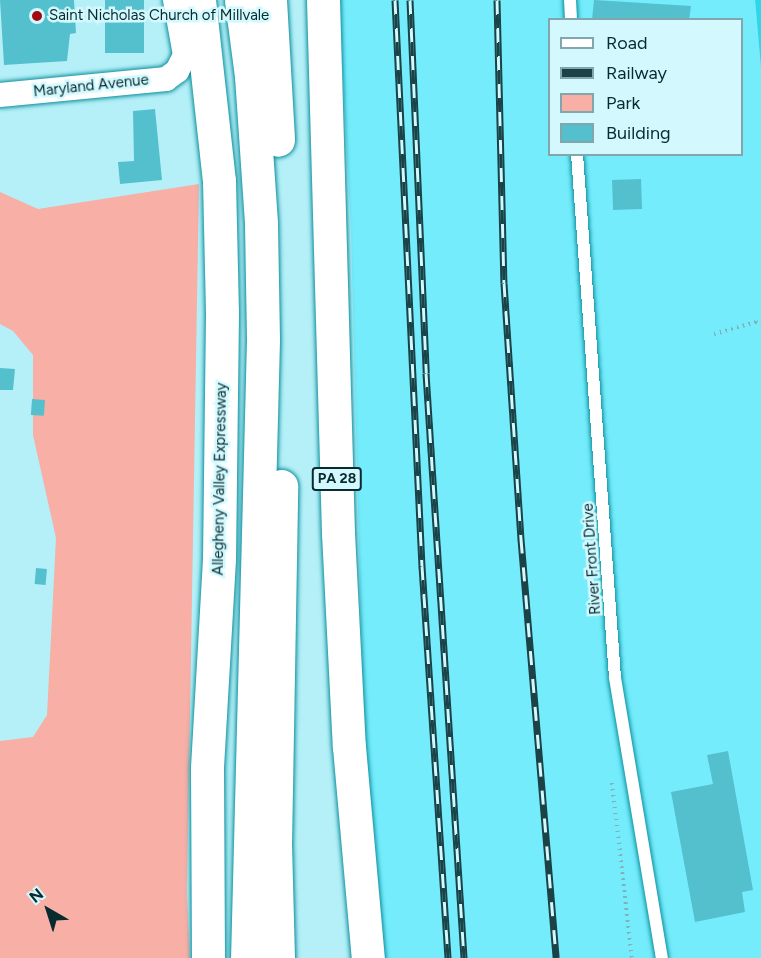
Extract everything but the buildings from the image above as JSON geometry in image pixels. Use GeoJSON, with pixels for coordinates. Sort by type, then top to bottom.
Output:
{"type":"FeatureCollection","features":[{"type":"Feature","properties":{"kind":"highway","name":"Allegheny Valley Expressway"},"geometry":{"type":"LineString","coordinates":[[199,0],[219,181],[219,559],[207,769],[208,958]]}},
{"type":"Feature","properties":{"kind":"highway"},"geometry":{"type":"LineString","coordinates":[[241,0],[257,167],[263,340],[246,958]]}},
{"type":"Feature","properties":{"kind":"highway"},"geometry":{"type":"LineString","coordinates":[[270,0],[285,292],[275,846],[278,958]]}},
{"type":"Feature","properties":{"kind":"highway","name":"PA 28"},"geometry":{"type":"LineString","coordinates":[[323,0],[338,533],[349,747],[368,958]]}},
{"type":"Feature","properties":{"kind":"highway"},"geometry":{"type":"LineString","coordinates":[[219,559],[227,661],[232,863],[246,958]]}},
{"type":"Feature","properties":{"kind":"street","name":"Maryland Avenue"},"geometry":{"type":"LineString","coordinates":[[0,95],[166,79],[177,71],[185,55],[175,0]]}},
{"type":"Feature","properties":{"kind":"lane"},"geometry":{"type":"LineString","coordinates":[[570,0],[571,18]]}},
{"type":"Feature","properties":{"kind":"lane","name":"River Front Drive"},"geometry":{"type":"LineString","coordinates":[[577,156],[615,678],[662,958]]}},
{"type":"Feature","properties":{"kind":"path"},"geometry":{"type":"LineString","coordinates":[[714,334],[756,322],[761,325]]}},
{"type":"Feature","properties":{"kind":"shaded area"},"geometry":{"type":"Polygon","coordinates":[[[339,0],[755,0],[761,68],[761,958],[382,958],[363,704],[351,230],[339,0]]]}},
{"type":"Feature","properties":{"kind":"shaded area"},"geometry":{"type":"Polygon","coordinates":[[[755,0],[761,0],[761,68],[755,0]]]}},
{"type":"Feature","properties":{"kind":"green space"},"geometry":{"type":"Polygon","coordinates":[[[199,184],[187,892],[190,958],[0,958],[0,741],[33,737],[47,715],[56,538],[33,435],[33,355],[13,331],[0,324],[0,192],[38,209],[199,184]]]}},
{"type":"Feature","properties":{"kind":"railway"},"geometry":{"type":"LineString","coordinates":[[395,0],[422,566],[448,958]]}},
{"type":"Feature","properties":{"kind":"railway"},"geometry":{"type":"LineString","coordinates":[[410,0],[426,373],[464,958]]}},
{"type":"Feature","properties":{"kind":"railway"},"geometry":{"type":"LineString","coordinates":[[497,0],[504,283],[521,539],[556,958]]}},
{"type":"Feature","properties":{"kind":"place","name":"Saint Nicholas Church of Millvale"},"geometry":{"type":"Point","coordinates":[37,16]}}]}
